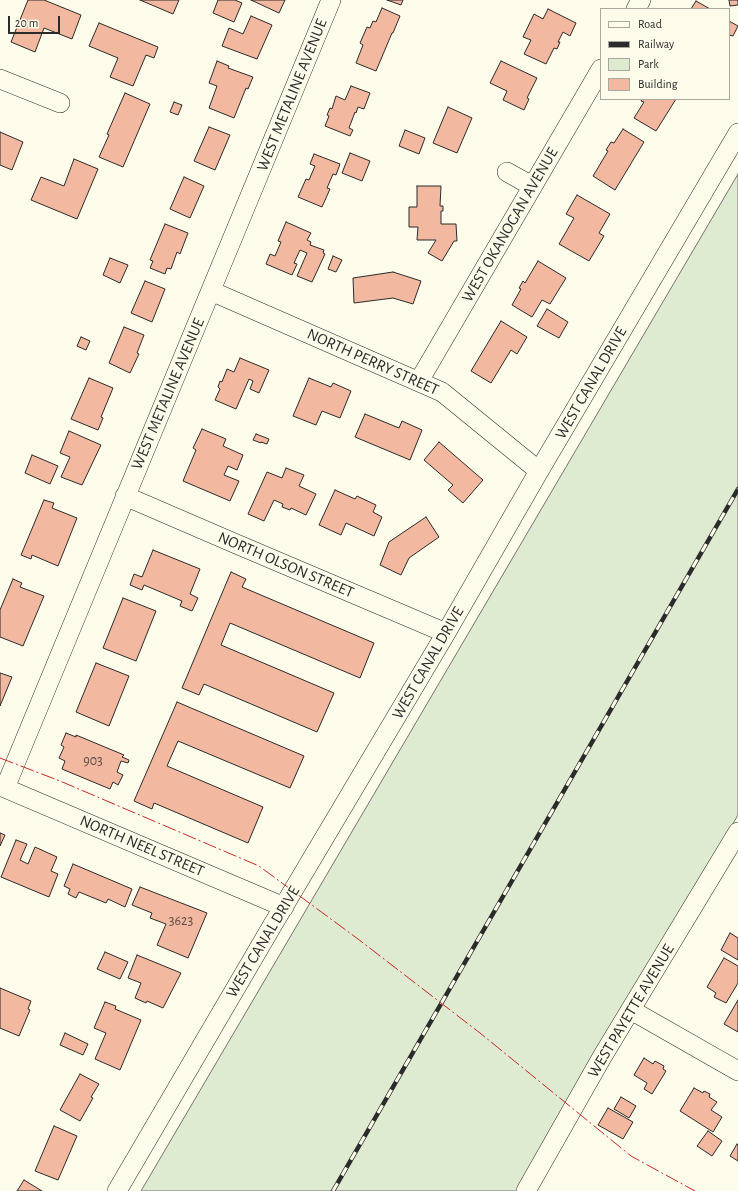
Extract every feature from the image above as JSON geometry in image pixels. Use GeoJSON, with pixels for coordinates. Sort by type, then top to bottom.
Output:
{"type":"FeatureCollection","features":[{"type":"Feature","properties":{"kind":"street","name":"WEST METALINE AVENUE"},"geometry":{"type":"LineString","coordinates":[[3,787],[126,496],[331,0]]}},
{"type":"Feature","properties":{"kind":"street","name":"WEST OKANOGAN AVENUE"},"geometry":{"type":"LineString","coordinates":[[419,381],[600,71]]}},
{"type":"Feature","properties":{"kind":"street"},"geometry":{"type":"LineString","coordinates":[[0,79],[60,103]]}},
{"type":"Feature","properties":{"kind":"street","name":"WEST CANAL DRIVE"},"geometry":{"type":"LineString","coordinates":[[117,1191],[446,633],[539,471],[738,133]]}},
{"type":"Feature","properties":{"kind":"street"},"geometry":{"type":"LineString","coordinates":[[507,172],[532,186]]}},
{"type":"Feature","properties":{"kind":"street","name":"NORTH PERRY STREET"},"geometry":{"type":"LineString","coordinates":[[211,291],[442,392],[539,471]]}},
{"type":"Feature","properties":{"kind":"street","name":"NORTH OLSON STREET"},"geometry":{"type":"LineString","coordinates":[[126,496],[446,633]]}},
{"type":"Feature","properties":{"kind":"street","name":"NORTH NEEL STREET"},"geometry":{"type":"LineString","coordinates":[[3,787],[284,906]]}},
{"type":"Feature","properties":{"kind":"street","name":"WEST PAYETTE AVENUE"},"geometry":{"type":"LineString","coordinates":[[526,1191],[602,1057],[738,832]]}},
{"type":"Feature","properties":{"kind":"street"},"geometry":{"type":"LineString","coordinates":[[631,1010],[738,1072]]}},
{"type":"Feature","properties":{"kind":"green space"},"geometry":{"type":"Polygon","coordinates":[[[738,174],[738,815],[517,1191],[141,1191],[738,174]]]}},
{"type":"Feature","properties":{"kind":"building"},"geometry":{"type":"Polygon","coordinates":[[[28,0],[44,0],[81,15],[72,39],[44,28],[35,52],[11,42],[28,0]]]}},
{"type":"Feature","properties":{"kind":"building"},"geometry":{"type":"Polygon","coordinates":[[[140,0],[179,0],[173,14],[140,0]]]}},
{"type":"Feature","properties":{"kind":"building"},"geometry":{"type":"Polygon","coordinates":[[[218,0],[235,0],[242,3],[234,22],[213,13],[218,0]]]}},
{"type":"Feature","properties":{"kind":"building"},"geometry":{"type":"Polygon","coordinates":[[[251,0],[285,0],[279,13],[251,0]]]}},
{"type":"Feature","properties":{"kind":"building"},"geometry":{"type":"Polygon","coordinates":[[[387,0],[403,0],[401,5],[387,0]]]}},
{"type":"Feature","properties":{"kind":"building"},"geometry":{"type":"Polygon","coordinates":[[[729,0],[738,0],[738,5],[730,6],[729,0]]]}},
{"type":"Feature","properties":{"kind":"building"},"geometry":{"type":"Polygon","coordinates":[[[696,1],[708,8],[692,8],[696,1]]]}},
{"type":"Feature","properties":{"kind":"building"},"geometry":{"type":"Polygon","coordinates":[[[382,8],[400,16],[376,71],[356,63],[363,45],[360,43],[367,27],[370,28],[373,21],[376,22],[382,8]]]}},
{"type":"Feature","properties":{"kind":"building"},"geometry":{"type":"Polygon","coordinates":[[[548,9],[576,23],[570,36],[563,32],[558,42],[560,42],[557,49],[554,48],[546,64],[524,54],[531,40],[523,37],[534,14],[543,19],[548,9]]]}},
{"type":"Feature","properties":{"kind":"building"},"geometry":{"type":"Polygon","coordinates":[[[251,16],[272,25],[257,59],[222,46],[229,28],[243,34],[251,16]]]}},
{"type":"Feature","properties":{"kind":"building"},"geometry":{"type":"Polygon","coordinates":[[[730,22],[738,26],[733,36],[730,35],[730,22]]]}},
{"type":"Feature","properties":{"kind":"building"},"geometry":{"type":"Polygon","coordinates":[[[99,23],[158,47],[154,58],[146,55],[133,86],[110,77],[118,58],[89,46],[99,23]]]}},
{"type":"Feature","properties":{"kind":"building"},"geometry":{"type":"Polygon","coordinates":[[[217,61],[229,66],[228,68],[253,77],[248,89],[246,88],[234,118],[209,108],[217,86],[209,83],[217,61]]]}},
{"type":"Feature","properties":{"kind":"building"},"geometry":{"type":"Polygon","coordinates":[[[501,61],[537,78],[527,98],[529,99],[524,110],[503,100],[507,91],[490,83],[501,61]]]}},
{"type":"Feature","properties":{"kind":"building"},"geometry":{"type":"Polygon","coordinates":[[[351,86],[370,93],[364,109],[358,107],[356,113],[355,112],[349,128],[353,130],[350,136],[325,126],[329,116],[327,115],[330,108],[332,109],[336,96],[345,100],[351,86]]]}},
{"type":"Feature","properties":{"kind":"building"},"geometry":{"type":"Polygon","coordinates":[[[125,93],[150,104],[123,167],[99,157],[109,135],[107,134],[125,93]]]}},
{"type":"Feature","properties":{"kind":"building"},"geometry":{"type":"Polygon","coordinates":[[[675,100],[656,131],[634,118],[644,102],[641,101],[675,100]]]}},
{"type":"Feature","properties":{"kind":"building"},"geometry":{"type":"Polygon","coordinates":[[[174,102],[182,105],[178,115],[170,112],[174,102]]]}},
{"type":"Feature","properties":{"kind":"building"},"geometry":{"type":"Polygon","coordinates":[[[448,107],[472,118],[457,153],[433,143],[448,107]]]}},
{"type":"Feature","properties":{"kind":"building"},"geometry":{"type":"Polygon","coordinates":[[[209,127],[230,135],[215,170],[194,161],[209,127]]]}},
{"type":"Feature","properties":{"kind":"building"},"geometry":{"type":"Polygon","coordinates":[[[623,129],[644,142],[615,190],[593,176],[608,151],[606,150],[611,142],[614,143],[623,129]]]}},
{"type":"Feature","properties":{"kind":"building"},"geometry":{"type":"Polygon","coordinates":[[[405,130],[425,138],[419,154],[399,146],[405,130]]]}},
{"type":"Feature","properties":{"kind":"building"},"geometry":{"type":"Polygon","coordinates":[[[0,132],[23,142],[12,170],[0,165],[0,132]]]}},
{"type":"Feature","properties":{"kind":"building"},"geometry":{"type":"Polygon","coordinates":[[[350,153],[370,161],[362,181],[342,173],[350,153]]]}},
{"type":"Feature","properties":{"kind":"building"},"geometry":{"type":"Polygon","coordinates":[[[314,154],[340,164],[336,175],[333,174],[327,188],[330,189],[322,207],[298,197],[306,179],[309,180],[315,166],[310,164],[314,154]]]}},
{"type":"Feature","properties":{"kind":"building"},"geometry":{"type":"Polygon","coordinates":[[[74,159],[98,169],[77,219],[31,200],[41,177],[64,186],[74,159]]]}},
{"type":"Feature","properties":{"kind":"building"},"geometry":{"type":"Polygon","coordinates":[[[184,177],[204,186],[190,218],[170,209],[184,177]]]}},
{"type":"Feature","properties":{"kind":"building"},"geometry":{"type":"Polygon","coordinates":[[[417,186],[441,186],[440,206],[443,206],[443,211],[441,211],[441,224],[456,224],[457,241],[454,241],[442,261],[428,253],[436,240],[417,240],[418,227],[409,227],[409,207],[417,207],[417,186]]]}},
{"type":"Feature","properties":{"kind":"building"},"geometry":{"type":"Polygon","coordinates":[[[577,195],[610,214],[599,233],[604,236],[589,261],[559,244],[574,218],[566,214],[577,195]]]}},
{"type":"Feature","properties":{"kind":"building"},"geometry":{"type":"Polygon","coordinates":[[[286,222],[311,233],[307,240],[311,242],[310,245],[324,250],[323,253],[325,254],[312,282],[297,276],[307,253],[300,250],[294,263],[297,264],[292,275],[266,264],[270,254],[275,256],[281,242],[278,241],[286,222]]]}},
{"type":"Feature","properties":{"kind":"building"},"geometry":{"type":"Polygon","coordinates":[[[165,224],[188,233],[180,254],[177,252],[171,269],[167,268],[165,274],[150,268],[153,261],[150,260],[165,224]]]}},
{"type":"Feature","properties":{"kind":"building"},"geometry":{"type":"Polygon","coordinates":[[[333,256],[342,260],[336,272],[328,269],[333,256]]]}},
{"type":"Feature","properties":{"kind":"building"},"geometry":{"type":"Polygon","coordinates":[[[110,258],[128,265],[120,283],[103,275],[110,258]]]}},
{"type":"Feature","properties":{"kind":"building"},"geometry":{"type":"Polygon","coordinates":[[[538,261],[566,278],[550,304],[542,300],[532,317],[512,305],[521,289],[519,288],[523,281],[525,283],[538,261]]]}},
{"type":"Feature","properties":{"kind":"building"},"geometry":{"type":"Polygon","coordinates":[[[393,272],[421,281],[413,304],[393,298],[354,303],[353,278],[393,272]]]}},
{"type":"Feature","properties":{"kind":"building"},"geometry":{"type":"Polygon","coordinates":[[[145,281],[165,289],[152,322],[131,313],[145,281]]]}},
{"type":"Feature","properties":{"kind":"building"},"geometry":{"type":"Polygon","coordinates":[[[547,309],[568,322],[559,338],[537,326],[547,309]]]}},
{"type":"Feature","properties":{"kind":"building"},"geometry":{"type":"Polygon","coordinates":[[[501,321],[527,337],[517,354],[511,350],[491,383],[471,371],[501,321]]]}},
{"type":"Feature","properties":{"kind":"building"},"geometry":{"type":"Polygon","coordinates":[[[124,327],[144,335],[137,353],[139,354],[130,373],[109,363],[124,327]]]}},
{"type":"Feature","properties":{"kind":"building"},"geometry":{"type":"Polygon","coordinates":[[[81,337],[90,341],[86,350],[77,346],[81,337]]]}},
{"type":"Feature","properties":{"kind":"building"},"geometry":{"type":"Polygon","coordinates":[[[240,358],[269,370],[259,393],[250,389],[253,381],[249,379],[236,409],[215,400],[220,389],[218,387],[220,381],[222,382],[227,369],[234,372],[240,358]]]}},
{"type":"Feature","properties":{"kind":"building"},"geometry":{"type":"Polygon","coordinates":[[[89,378],[113,388],[101,417],[103,418],[98,430],[71,419],[89,378]]]}},
{"type":"Feature","properties":{"kind":"building"},"geometry":{"type":"Polygon","coordinates":[[[309,378],[331,387],[333,383],[351,391],[340,418],[322,411],[316,425],[293,416],[309,378]]]}},
{"type":"Feature","properties":{"kind":"building"},"geometry":{"type":"Polygon","coordinates":[[[365,414],[399,428],[402,421],[422,430],[410,460],[355,437],[365,414]]]}},
{"type":"Feature","properties":{"kind":"building"},"geometry":{"type":"Polygon","coordinates":[[[202,429],[226,439],[223,446],[243,455],[237,470],[228,466],[224,475],[239,481],[230,501],[183,481],[196,450],[193,448],[202,429]]]}},
{"type":"Feature","properties":{"kind":"building"},"geometry":{"type":"Polygon","coordinates":[[[69,431],[101,445],[82,485],[61,477],[70,457],[60,453],[69,431]]]}},
{"type":"Feature","properties":{"kind":"building"},"geometry":{"type":"Polygon","coordinates":[[[256,434],[269,439],[267,444],[253,440],[256,434]]]}},
{"type":"Feature","properties":{"kind":"building"},"geometry":{"type":"Polygon","coordinates":[[[439,442],[483,480],[463,503],[448,490],[453,485],[424,460],[439,442]]]}},
{"type":"Feature","properties":{"kind":"building"},"geometry":{"type":"Polygon","coordinates":[[[32,455],[58,466],[50,484],[25,473],[32,455]]]}},
{"type":"Feature","properties":{"kind":"building"},"geometry":{"type":"Polygon","coordinates":[[[286,468],[304,475],[299,486],[316,494],[306,515],[291,508],[290,510],[282,507],[283,504],[274,500],[264,521],[248,514],[267,472],[282,478],[286,468]]]}},
{"type":"Feature","properties":{"kind":"building"},"geometry":{"type":"Polygon","coordinates":[[[335,490],[355,499],[357,496],[376,505],[373,512],[382,517],[374,536],[346,523],[341,535],[319,525],[335,490]]]}},
{"type":"Feature","properties":{"kind":"building"},"geometry":{"type":"Polygon","coordinates":[[[44,500],[54,503],[52,508],[77,518],[58,566],[32,555],[31,559],[21,555],[44,500]]]}},
{"type":"Feature","properties":{"kind":"building"},"geometry":{"type":"Polygon","coordinates":[[[426,517],[439,537],[409,558],[401,575],[380,565],[389,542],[426,517]]]}},
{"type":"Feature","properties":{"kind":"building"},"geometry":{"type":"Polygon","coordinates":[[[153,550],[200,569],[190,594],[198,598],[192,611],[180,606],[182,601],[144,585],[142,590],[130,585],[134,574],[142,577],[153,550]]]}},
{"type":"Feature","properties":{"kind":"building"},"geometry":{"type":"Polygon","coordinates":[[[231,572],[246,579],[242,587],[374,643],[360,678],[230,623],[221,645],[334,693],[317,732],[204,684],[199,695],[182,688],[231,572]]]}},
{"type":"Feature","properties":{"kind":"building"},"geometry":{"type":"Polygon","coordinates":[[[13,579],[22,583],[20,587],[44,596],[23,646],[0,637],[0,610],[13,579]]]}},
{"type":"Feature","properties":{"kind":"building"},"geometry":{"type":"Polygon","coordinates":[[[123,598],[156,611],[136,661],[103,648],[123,598]]]}},
{"type":"Feature","properties":{"kind":"building"},"geometry":{"type":"Polygon","coordinates":[[[96,663],[129,676],[109,726],[76,712],[96,663]]]}},
{"type":"Feature","properties":{"kind":"building"},"geometry":{"type":"Polygon","coordinates":[[[0,673],[12,677],[0,706],[0,673]]]}},
{"type":"Feature","properties":{"kind":"building"},"geometry":{"type":"Polygon","coordinates":[[[177,702],[304,756],[290,788],[178,741],[167,766],[263,807],[248,843],[154,803],[152,809],[134,801],[177,702]]]}},
{"type":"Feature","properties":{"kind":"building"},"geometry":{"type":"Polygon","coordinates":[[[66,733],[76,737],[76,735],[124,755],[122,757],[129,760],[128,763],[121,761],[117,772],[123,775],[118,785],[113,782],[110,789],[62,769],[65,761],[59,758],[64,747],[61,745],[66,733]]]}},
{"type":"Feature","properties":{"kind":"building"},"geometry":{"type":"Polygon","coordinates":[[[0,833],[5,835],[0,846],[0,833]]]}},
{"type":"Feature","properties":{"kind":"building"},"geometry":{"type":"Polygon","coordinates":[[[16,840],[27,844],[20,860],[28,864],[35,847],[57,857],[51,871],[58,874],[49,897],[1,877],[16,840]]]}},
{"type":"Feature","properties":{"kind":"building"},"geometry":{"type":"Polygon","coordinates":[[[73,864],[132,889],[125,907],[108,899],[106,903],[79,892],[76,898],[68,894],[70,889],[64,886],[73,864]]]}},
{"type":"Feature","properties":{"kind":"building"},"geometry":{"type":"Polygon","coordinates":[[[140,887],[207,913],[188,958],[157,945],[166,924],[150,918],[152,913],[132,905],[140,887]]]}},
{"type":"Feature","properties":{"kind":"building"},"geometry":{"type":"Polygon","coordinates":[[[730,933],[738,938],[738,960],[721,950],[730,933]]]}},
{"type":"Feature","properties":{"kind":"building"},"geometry":{"type":"Polygon","coordinates":[[[105,952],[128,962],[120,979],[97,969],[105,952]]]}},
{"type":"Feature","properties":{"kind":"building"},"geometry":{"type":"Polygon","coordinates":[[[137,955],[181,973],[163,1008],[147,1001],[146,1003],[135,998],[141,983],[128,978],[137,955]]]}},
{"type":"Feature","properties":{"kind":"building"},"geometry":{"type":"Polygon","coordinates":[[[724,958],[738,966],[738,983],[726,1003],[714,997],[716,993],[707,987],[724,958]]]}},
{"type":"Feature","properties":{"kind":"building"},"geometry":{"type":"Polygon","coordinates":[[[0,988],[31,1001],[28,1009],[30,1010],[19,1036],[0,1028],[0,988]]]}},
{"type":"Feature","properties":{"kind":"building"},"geometry":{"type":"Polygon","coordinates":[[[738,1000],[738,1032],[724,1024],[738,1000]]]}},
{"type":"Feature","properties":{"kind":"building"},"geometry":{"type":"Polygon","coordinates":[[[105,1002],[116,1006],[115,1009],[141,1020],[120,1070],[95,1059],[106,1033],[94,1028],[105,1002]]]}},
{"type":"Feature","properties":{"kind":"building"},"geometry":{"type":"Polygon","coordinates":[[[65,1033],[88,1044],[83,1055],[60,1045],[65,1033]]]}},
{"type":"Feature","properties":{"kind":"building"},"geometry":{"type":"Polygon","coordinates":[[[644,1058],[653,1064],[655,1061],[664,1066],[663,1069],[666,1071],[652,1094],[644,1089],[647,1083],[634,1075],[644,1058]]]}},
{"type":"Feature","properties":{"kind":"building"},"geometry":{"type":"Polygon","coordinates":[[[80,1074],[99,1084],[80,1121],[60,1110],[80,1074]]]}},
{"type":"Feature","properties":{"kind":"building"},"geometry":{"type":"Polygon","coordinates":[[[694,1088],[703,1093],[704,1091],[710,1094],[709,1097],[717,1102],[711,1110],[722,1117],[713,1132],[680,1111],[694,1088]]]}},
{"type":"Feature","properties":{"kind":"building"},"geometry":{"type":"Polygon","coordinates":[[[621,1097],[636,1106],[629,1118],[614,1109],[621,1097]]]}},
{"type":"Feature","properties":{"kind":"building"},"geometry":{"type":"Polygon","coordinates":[[[608,1108],[633,1122],[623,1139],[598,1125],[608,1108]]]}},
{"type":"Feature","properties":{"kind":"building"},"geometry":{"type":"Polygon","coordinates":[[[54,1126],[77,1136],[58,1180],[35,1171],[54,1126]]]}},
{"type":"Feature","properties":{"kind":"building"},"geometry":{"type":"Polygon","coordinates":[[[708,1131],[722,1141],[712,1156],[697,1146],[708,1131]]]}},
{"type":"Feature","properties":{"kind":"building"},"geometry":{"type":"Polygon","coordinates":[[[737,1144],[738,1145],[738,1161],[730,1156],[737,1144]]]}},
{"type":"Feature","properties":{"kind":"building"},"geometry":{"type":"Polygon","coordinates":[[[24,1180],[42,1191],[17,1191],[24,1180]]]}},
{"type":"Feature","properties":{"kind":"railway"},"geometry":{"type":"LineString","coordinates":[[333,1191],[738,489]]}},
{"type":"Feature","properties":{"kind":"power"},"geometry":{"type":"LineString","coordinates":[[0,758],[60,781],[259,866],[358,939],[480,1033],[631,1156],[695,1191]]}}]}
